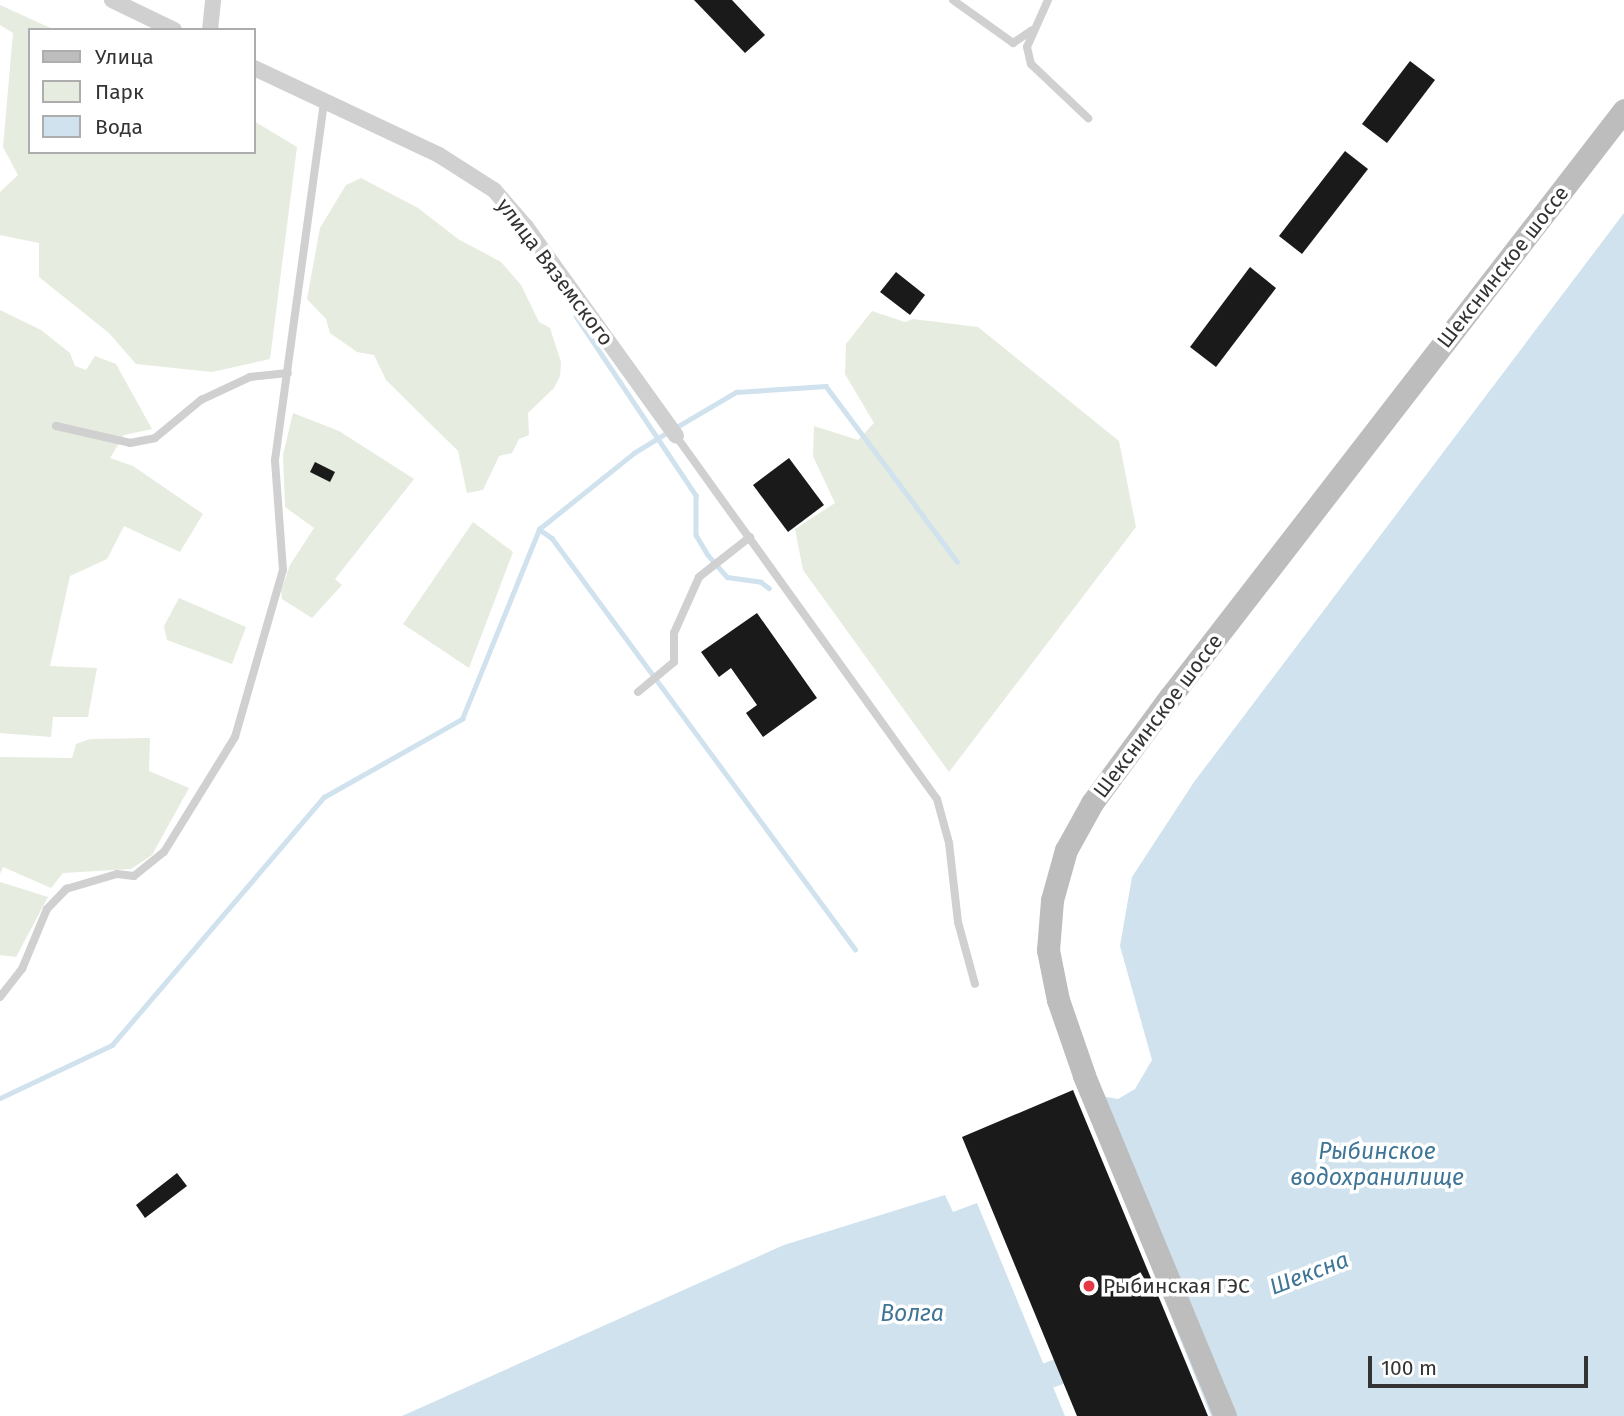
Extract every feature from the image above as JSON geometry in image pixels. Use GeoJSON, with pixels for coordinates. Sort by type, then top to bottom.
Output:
{"type":"FeatureCollection","features":[{"type":"Feature","properties":{"kind":"main road","name":"Шекснинское шоссе"},"geometry":{"type":"LineString","coordinates":[[1225,1416],[1083,1075],[1058,1000],[1048,950],[1052,900],[1066,850],[1092,803],[1624,110]]}},
{"type":"Feature","properties":{"kind":"street"},"geometry":{"type":"LineString","coordinates":[[112,0],[170,28]]}},
{"type":"Feature","properties":{"kind":"street"},"geometry":{"type":"LineString","coordinates":[[209,28],[213,0]]}},
{"type":"Feature","properties":{"kind":"street","name":"улица Вяземского"},"geometry":{"type":"LineString","coordinates":[[256,69],[447,159],[494,190],[526,227],[676,436]]}},
{"type":"Feature","properties":{"kind":"lane"},"geometry":{"type":"LineString","coordinates":[[953,0],[1013,43],[1033,29]]}},
{"type":"Feature","properties":{"kind":"lane"},"geometry":{"type":"LineString","coordinates":[[1048,0],[1027,47],[1031,64],[1088,118]]}},
{"type":"Feature","properties":{"kind":"lane"},"geometry":{"type":"LineString","coordinates":[[0,997],[22,969],[47,909],[66,889],[117,874],[134,876],[164,852],[235,737],[283,570],[275,460],[324,102]]}},
{"type":"Feature","properties":{"kind":"lane"},"geometry":{"type":"LineString","coordinates":[[56,426],[130,443],[155,438],[213,394],[250,377],[288,373]]}},
{"type":"Feature","properties":{"kind":"lane"},"geometry":{"type":"LineString","coordinates":[[676,436],[937,799],[949,843],[958,922],[975,984]]}},
{"type":"Feature","properties":{"kind":"lane"},"geometry":{"type":"LineString","coordinates":[[638,692],[674,662],[674,633],[699,577],[750,537]]}},
{"type":"Feature","properties":{"kind":"green space"},"geometry":{"type":"Polygon","coordinates":[[[0,5],[51,28],[28,28],[28,154],[256,154],[256,122],[297,147],[270,359],[212,372],[136,364],[109,333],[39,277],[39,243],[0,235],[0,192],[18,175],[3,147],[13,33],[0,25],[0,5]]]}},
{"type":"Feature","properties":{"kind":"green space"},"geometry":{"type":"Polygon","coordinates":[[[361,178],[418,208],[458,239],[501,262],[521,285],[539,322],[550,328],[561,362],[560,376],[554,388],[528,413],[529,435],[519,439],[512,453],[499,456],[483,490],[467,493],[458,451],[386,380],[374,355],[357,352],[330,333],[326,319],[307,299],[320,228],[346,185],[361,178]]]}},
{"type":"Feature","properties":{"kind":"green space"},"geometry":{"type":"Polygon","coordinates":[[[0,310],[41,330],[70,353],[75,366],[86,370],[95,356],[116,364],[152,429],[124,435],[110,458],[133,466],[203,514],[180,552],[124,526],[107,559],[70,576],[50,666],[97,668],[88,717],[53,717],[51,737],[0,733],[0,310]]]}},
{"type":"Feature","properties":{"kind":"green space"},"geometry":{"type":"Polygon","coordinates":[[[872,311],[905,322],[913,319],[978,327],[1119,441],[1136,527],[949,772],[803,570],[795,529],[835,503],[813,456],[814,426],[858,440],[874,423],[845,374],[846,344],[872,311]]]}},
{"type":"Feature","properties":{"kind":"green space"},"geometry":{"type":"Polygon","coordinates":[[[293,413],[339,431],[414,479],[335,579],[342,585],[312,618],[282,599],[281,590],[290,565],[314,528],[285,507],[283,455],[293,413]]]}},
{"type":"Feature","properties":{"kind":"green space"},"geometry":{"type":"Polygon","coordinates":[[[473,522],[513,552],[469,668],[403,624],[473,522]]]}},
{"type":"Feature","properties":{"kind":"green space"},"geometry":{"type":"Polygon","coordinates":[[[179,598],[246,627],[232,664],[167,640],[164,626],[179,598]]]}},
{"type":"Feature","properties":{"kind":"green space"},"geometry":{"type":"Polygon","coordinates":[[[150,738],[149,771],[189,788],[152,855],[131,869],[63,873],[51,888],[3,867],[0,874],[0,757],[72,758],[76,744],[90,739],[150,738]]]}},
{"type":"Feature","properties":{"kind":"green space"},"geometry":{"type":"Polygon","coordinates":[[[0,882],[48,897],[16,957],[0,955],[0,882]]]}},
{"type":"Feature","properties":{"kind":"water","name":"Рыбинское водохранилище"},"geometry":{"type":"Polygon","coordinates":[[[1624,213],[1624,1416],[1211,1416],[1087,1107],[1095,1095],[1118,1099],[1135,1089],[1152,1060],[1120,946],[1132,877],[1194,782],[1624,213]]]}},
{"type":"Feature","properties":{"kind":"water","name":"Волга"},"geometry":{"type":"Polygon","coordinates":[[[945,1195],[953,1212],[977,1203],[1065,1416],[402,1416],[784,1245],[945,1195]]]}},
{"type":"Feature","properties":{"kind":"building"},"geometry":{"type":"Polygon","coordinates":[[[694,0],[732,0],[765,35],[745,53],[694,0]]]}},
{"type":"Feature","properties":{"kind":"building"},"geometry":{"type":"Polygon","coordinates":[[[1410,61],[1435,80],[1387,143],[1362,124],[1410,61]]]}},
{"type":"Feature","properties":{"kind":"building"},"geometry":{"type":"Polygon","coordinates":[[[1345,151],[1368,169],[1302,254],[1279,236],[1345,151]]]}},
{"type":"Feature","properties":{"kind":"building"},"geometry":{"type":"Polygon","coordinates":[[[1250,267],[1276,288],[1216,367],[1190,347],[1250,267]]]}},
{"type":"Feature","properties":{"kind":"building"},"geometry":{"type":"Polygon","coordinates":[[[896,272],[925,295],[910,315],[880,292],[896,272]]]}},
{"type":"Feature","properties":{"kind":"building"},"geometry":{"type":"Polygon","coordinates":[[[789,458],[824,505],[788,532],[753,485],[789,458]]]}},
{"type":"Feature","properties":{"kind":"building"},"geometry":{"type":"Polygon","coordinates":[[[315,462],[335,472],[330,482],[310,472],[315,462]]]}},
{"type":"Feature","properties":{"kind":"building"},"geometry":{"type":"Polygon","coordinates":[[[757,613],[817,698],[763,737],[746,713],[757,705],[731,668],[719,677],[701,652],[757,613]]]}},
{"type":"Feature","properties":{"kind":"building","name":"Рыбинская ГЭС"},"geometry":{"type":"Polygon","coordinates":[[[1073,1090],[1208,1416],[1077,1416],[962,1137],[1073,1090]]]}},
{"type":"Feature","properties":{"kind":"building"},"geometry":{"type":"Polygon","coordinates":[[[177,1173],[187,1186],[145,1218],[136,1205],[177,1173]]]}},
{"type":"Feature","properties":{"kind":"waterway"},"geometry":{"type":"LineString","coordinates":[[576,316],[696,495],[696,535],[708,555],[727,577],[761,582],[769,588]]}},
{"type":"Feature","properties":{"kind":"waterway"},"geometry":{"type":"LineString","coordinates":[[675,428],[736,392],[826,386],[957,561]]}},
{"type":"Feature","properties":{"kind":"waterway"},"geometry":{"type":"LineString","coordinates":[[0,1098],[112,1045],[324,797],[462,719],[539,529],[634,453],[667,432]]}},
{"type":"Feature","properties":{"kind":"waterway"},"geometry":{"type":"LineString","coordinates":[[539,529],[552,538],[855,949]]}},
{"type":"Feature","properties":{"kind":"waterway","name":"Шексна"},"geometry":{"type":"LineString","coordinates":[[958,1416],[986,1400],[1091,1359]]}},
{"type":"Feature","properties":{"kind":"place","name":"Рыбинская ГЭС"},"geometry":{"type":"Point","coordinates":[1089,1286]}}]}
